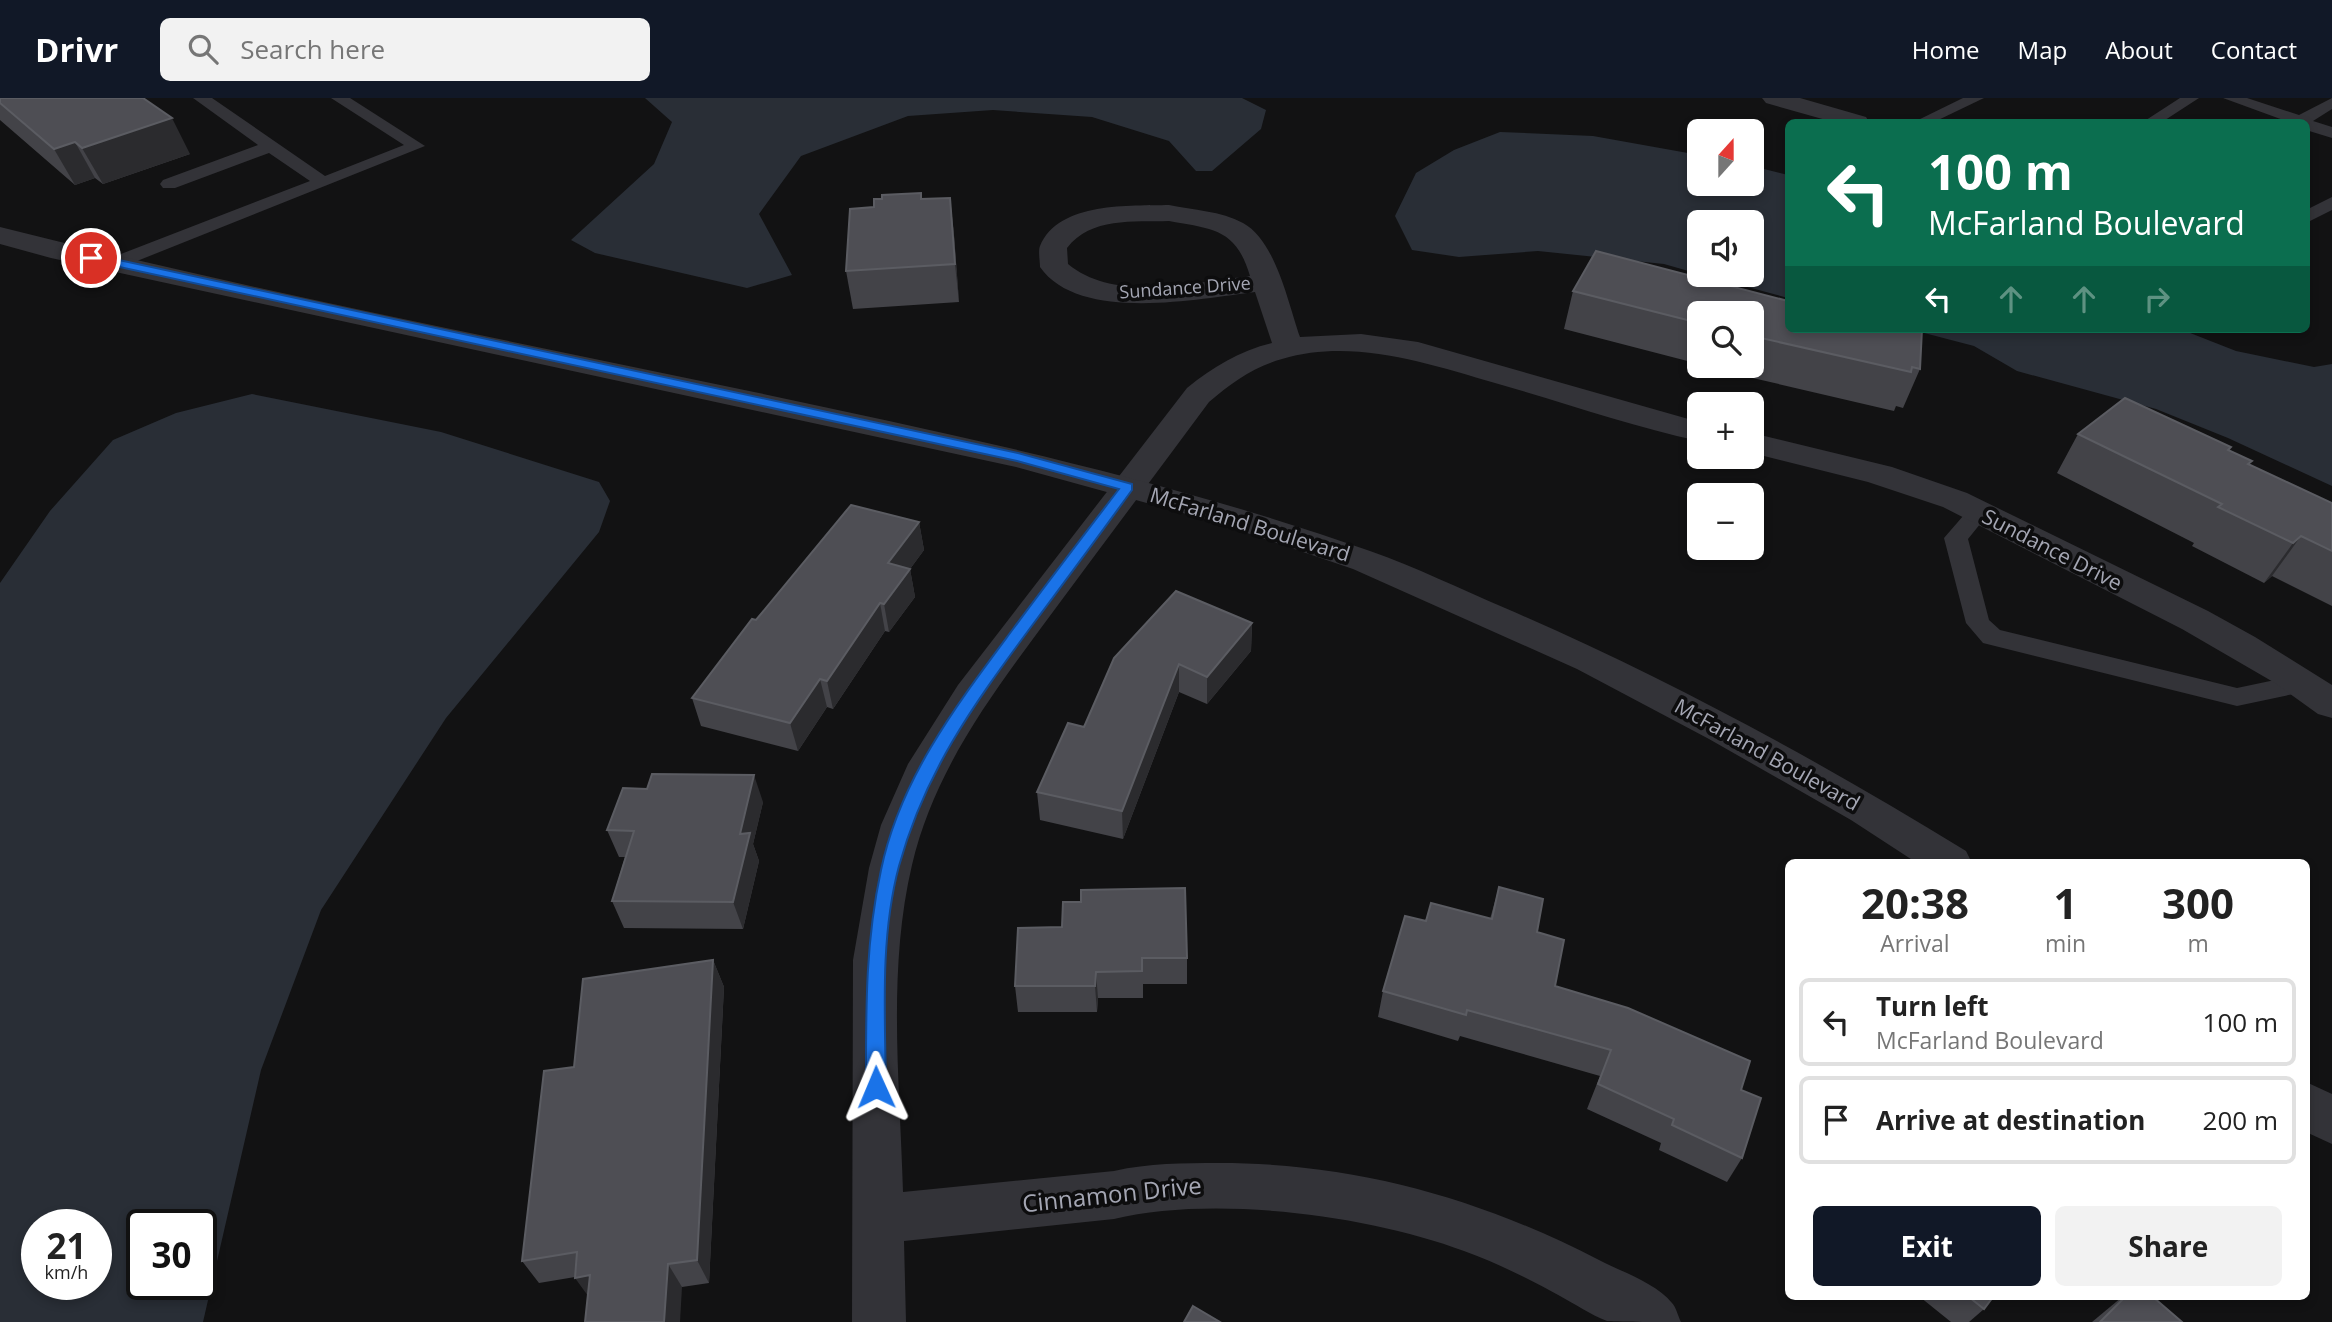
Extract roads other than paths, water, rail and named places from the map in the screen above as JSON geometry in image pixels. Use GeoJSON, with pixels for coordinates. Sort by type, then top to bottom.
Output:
{"type":"FeatureCollection","features":[{"type":"Feature","properties":{"kind":"street"},"geometry":{"type":"LineString","coordinates":[[1774,98],[1847,119]]}},
{"type":"Feature","properties":{"kind":"street","name":"Sundance Drive"},"geometry":{"type":"LineString","coordinates":[[1266,282],[1155,293],[1113,293],[1075,285],[1057,271],[1052,257],[1053,247],[1063,234],[1096,218],[1133,214],[1189,215],[1225,224],[1252,244],[1266,282],[1289,348]]}},
{"type":"Feature","properties":{"kind":"street","name":"McFarland Boulevard"},"geometry":{"type":"LineString","coordinates":[[0,235],[51,250],[237,292],[1018,457],[1325,546],[1448,595],[1527,631],[1723,729],[1865,809],[1945,859]]}},
{"type":"Feature","properties":{"kind":"street"},"geometry":{"type":"LineString","coordinates":[[879,1322],[875,960],[890,868],[902,825],[928,764],[953,721],[1161,440],[1206,387],[1246,362],[1289,348],[1335,342],[1396,346],[1687,429]]}},
{"type":"Feature","properties":{"kind":"street","name":"Sundance Drive"},"geometry":{"type":"LineString","coordinates":[[1764,446],[1918,483],[2227,638],[2303,683],[2332,704]]}},
{"type":"Feature","properties":{"kind":"street"},"geometry":{"type":"LineString","coordinates":[[2310,1107],[2332,1122]]}},
{"type":"Feature","properties":{"kind":"street","name":"Cinnamon Drive"},"geometry":{"type":"LineString","coordinates":[[878,1219],[1114,1195],[1148,1187],[1213,1185],[1310,1189],[1408,1210],[1475,1229],[1506,1245],[1540,1257],[1636,1308],[1654,1322]]}},
{"type":"Feature","properties":{"kind":"lane"},"geometry":{"type":"LineString","coordinates":[[201,98],[321,181]]}},
{"type":"Feature","properties":{"kind":"lane"},"geometry":{"type":"LineString","coordinates":[[115,263],[417,146],[339,98]]}},
{"type":"Feature","properties":{"kind":"lane"},"geometry":{"type":"LineString","coordinates":[[1929,119],[1976,98]]}},
{"type":"Feature","properties":{"kind":"lane"},"geometry":{"type":"LineString","coordinates":[[2156,119],[2191,98]]}},
{"type":"Feature","properties":{"kind":"lane"},"geometry":{"type":"LineString","coordinates":[[2231,98],[2293,119]]}},
{"type":"Feature","properties":{"kind":"lane"},"geometry":{"type":"LineString","coordinates":[[2306,119],[2332,102]]}},
{"type":"Feature","properties":{"kind":"lane"},"geometry":{"type":"LineString","coordinates":[[2310,125],[2332,133]]}},
{"type":"Feature","properties":{"kind":"lane"},"geometry":{"type":"LineString","coordinates":[[169,184],[271,146]]}},
{"type":"Feature","properties":{"kind":"lane"},"geometry":{"type":"LineString","coordinates":[[2310,215],[2332,201]]}},
{"type":"Feature","properties":{"kind":"lane"},"geometry":{"type":"LineString","coordinates":[[1978,513],[1956,538],[1978,623],[1992,637],[2237,697],[2303,683]]}}]}
